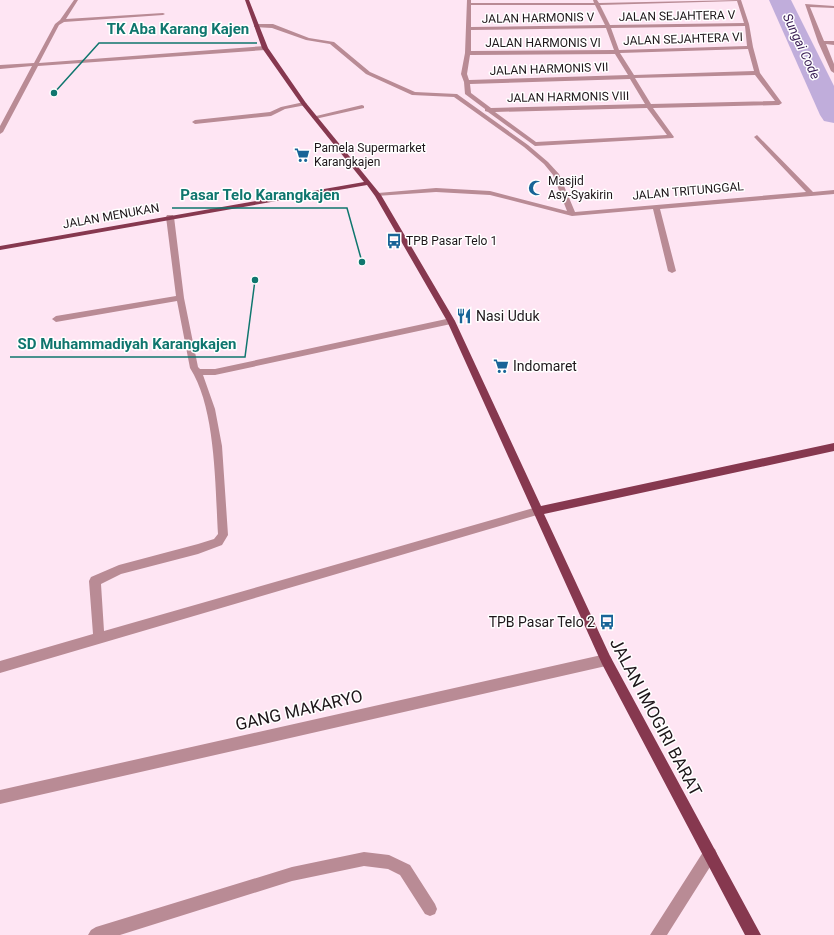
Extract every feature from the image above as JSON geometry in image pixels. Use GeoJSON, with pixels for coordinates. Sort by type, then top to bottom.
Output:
{"type":"FeatureCollection","features":[{"type":"Feature","properties":{"kind":"main road","name":"JALAN IMOGIRI BARAT"},"geometry":{"type":"LineString","coordinates":[[247,0],[264,48],[304,104],[378,195],[451,321],[606,660],[753,935]]}},
{"type":"Feature","properties":{"kind":"main road","name":"JALAN MENUKAN"},"geometry":{"type":"LineString","coordinates":[[0,248],[368,182]]}},
{"type":"Feature","properties":{"kind":"main road"},"geometry":{"type":"LineString","coordinates":[[537,511],[834,447]]}},
{"type":"Feature","properties":{"kind":"street"},"geometry":{"type":"LineString","coordinates":[[0,132],[57,24],[62,21],[76,0]]}},
{"type":"Feature","properties":{"kind":"street"},"geometry":{"type":"LineString","coordinates":[[596,2],[608,27],[617,52],[649,106],[671,137],[535,144],[487,110],[468,94],[467,82],[464,74],[468,53],[469,2],[739,0],[747,24],[750,47],[757,73]]}},
{"type":"Feature","properties":{"kind":"street"},"geometry":{"type":"LineString","coordinates":[[806,2],[834,7]]}},
{"type":"Feature","properties":{"kind":"street"},"geometry":{"type":"LineString","coordinates":[[806,2],[834,71]]}},
{"type":"Feature","properties":{"kind":"street"},"geometry":{"type":"LineString","coordinates":[[62,21],[163,14]]}},
{"type":"Feature","properties":{"kind":"street","name":"JALAN SEJAHTERA V"},"geometry":{"type":"LineString","coordinates":[[608,27],[747,24]]}},
{"type":"Feature","properties":{"kind":"street"},"geometry":{"type":"LineString","coordinates":[[256,26],[273,26],[308,39],[332,43],[368,72],[414,94],[455,95],[546,162],[556,174],[572,214]]}},
{"type":"Feature","properties":{"kind":"street","name":"JALAN HARMONIS V"},"geometry":{"type":"LineString","coordinates":[[468,30],[608,27]]}},
{"type":"Feature","properties":{"kind":"street"},"geometry":{"type":"LineString","coordinates":[[821,42],[834,43]]}},
{"type":"Feature","properties":{"kind":"street","name":"JALAN SEJAHTERA VI"},"geometry":{"type":"LineString","coordinates":[[617,52],[750,47]]}},
{"type":"Feature","properties":{"kind":"street"},"geometry":{"type":"LineString","coordinates":[[0,67],[264,48]]}},
{"type":"Feature","properties":{"kind":"street","name":"JALAN HARMONIS VI"},"geometry":{"type":"LineString","coordinates":[[468,53],[617,52]]}},
{"type":"Feature","properties":{"kind":"street","name":"JALAN HARMONIS VII"},"geometry":{"type":"LineString","coordinates":[[467,82],[757,73]]}},
{"type":"Feature","properties":{"kind":"street","name":"JALAN HARMONIS VIII"},"geometry":{"type":"LineString","coordinates":[[487,110],[779,103],[757,73]]}},
{"type":"Feature","properties":{"kind":"street"},"geometry":{"type":"LineString","coordinates":[[195,122],[271,114],[283,108],[304,104]]}},
{"type":"Feature","properties":{"kind":"street"},"geometry":{"type":"LineString","coordinates":[[315,117],[362,107]]}},
{"type":"Feature","properties":{"kind":"street"},"geometry":{"type":"LineString","coordinates":[[758,137],[811,194]]}},
{"type":"Feature","properties":{"kind":"street","name":"JALAN TRITUNGGAL"},"geometry":{"type":"LineString","coordinates":[[378,195],[436,190],[490,193],[572,214],[834,192]]}},
{"type":"Feature","properties":{"kind":"street"},"geometry":{"type":"LineString","coordinates":[[656,207],[672,270]]}},
{"type":"Feature","properties":{"kind":"street"},"geometry":{"type":"LineString","coordinates":[[99,638],[95,582],[119,570],[198,550],[218,542],[223,535],[217,446],[210,409],[198,372],[194,368],[180,298],[170,217]]}},
{"type":"Feature","properties":{"kind":"street"},"geometry":{"type":"LineString","coordinates":[[56,319],[180,298]]}},
{"type":"Feature","properties":{"kind":"street"},"geometry":{"type":"LineString","coordinates":[[198,372],[216,372],[451,321]]}},
{"type":"Feature","properties":{"kind":"street"},"geometry":{"type":"LineString","coordinates":[[0,667],[537,511]]}},
{"type":"Feature","properties":{"kind":"street","name":"GANG MAKARYO"},"geometry":{"type":"LineString","coordinates":[[0,797],[606,660]]}},
{"type":"Feature","properties":{"kind":"street"},"geometry":{"type":"LineString","coordinates":[[658,935],[710,854]]}},
{"type":"Feature","properties":{"kind":"street"},"geometry":{"type":"LineString","coordinates":[[96,935],[292,874],[364,859],[390,862],[405,870],[430,909]]}},
{"type":"Feature","properties":{"kind":"waterway","name":"Sungai Code"},"geometry":{"type":"LineString","coordinates":[[780,0],[834,115]]}},
{"type":"Feature","properties":{"kind":"place","name":"TK Aba Karang Kajen"},"geometry":{"type":"Point","coordinates":[54,93]}},
{"type":"Feature","properties":{"kind":"place","name":"Pamela Supermarket Karangkajen"},"geometry":{"type":"Point","coordinates":[302,155]}},
{"type":"Feature","properties":{"kind":"place","name":"Masjid Asy-Syakirin"},"geometry":{"type":"Point","coordinates":[536,188]}},
{"type":"Feature","properties":{"kind":"place","name":"TPB Pasar Telo 1"},"geometry":{"type":"Point","coordinates":[394,241]}},
{"type":"Feature","properties":{"kind":"place","name":"Pasar Telo Karangkajen"},"geometry":{"type":"Point","coordinates":[362,262]}},
{"type":"Feature","properties":{"kind":"place","name":"SD Muhammadiyah Karangkajen"},"geometry":{"type":"Point","coordinates":[255,280]}},
{"type":"Feature","properties":{"kind":"place","name":"Nasi Uduk"},"geometry":{"type":"Point","coordinates":[464,316]}},
{"type":"Feature","properties":{"kind":"place","name":"Indomaret"},"geometry":{"type":"Point","coordinates":[501,366]}},
{"type":"Feature","properties":{"kind":"place","name":"TPB Pasar Telo 2"},"geometry":{"type":"Point","coordinates":[607,622]}}]}
